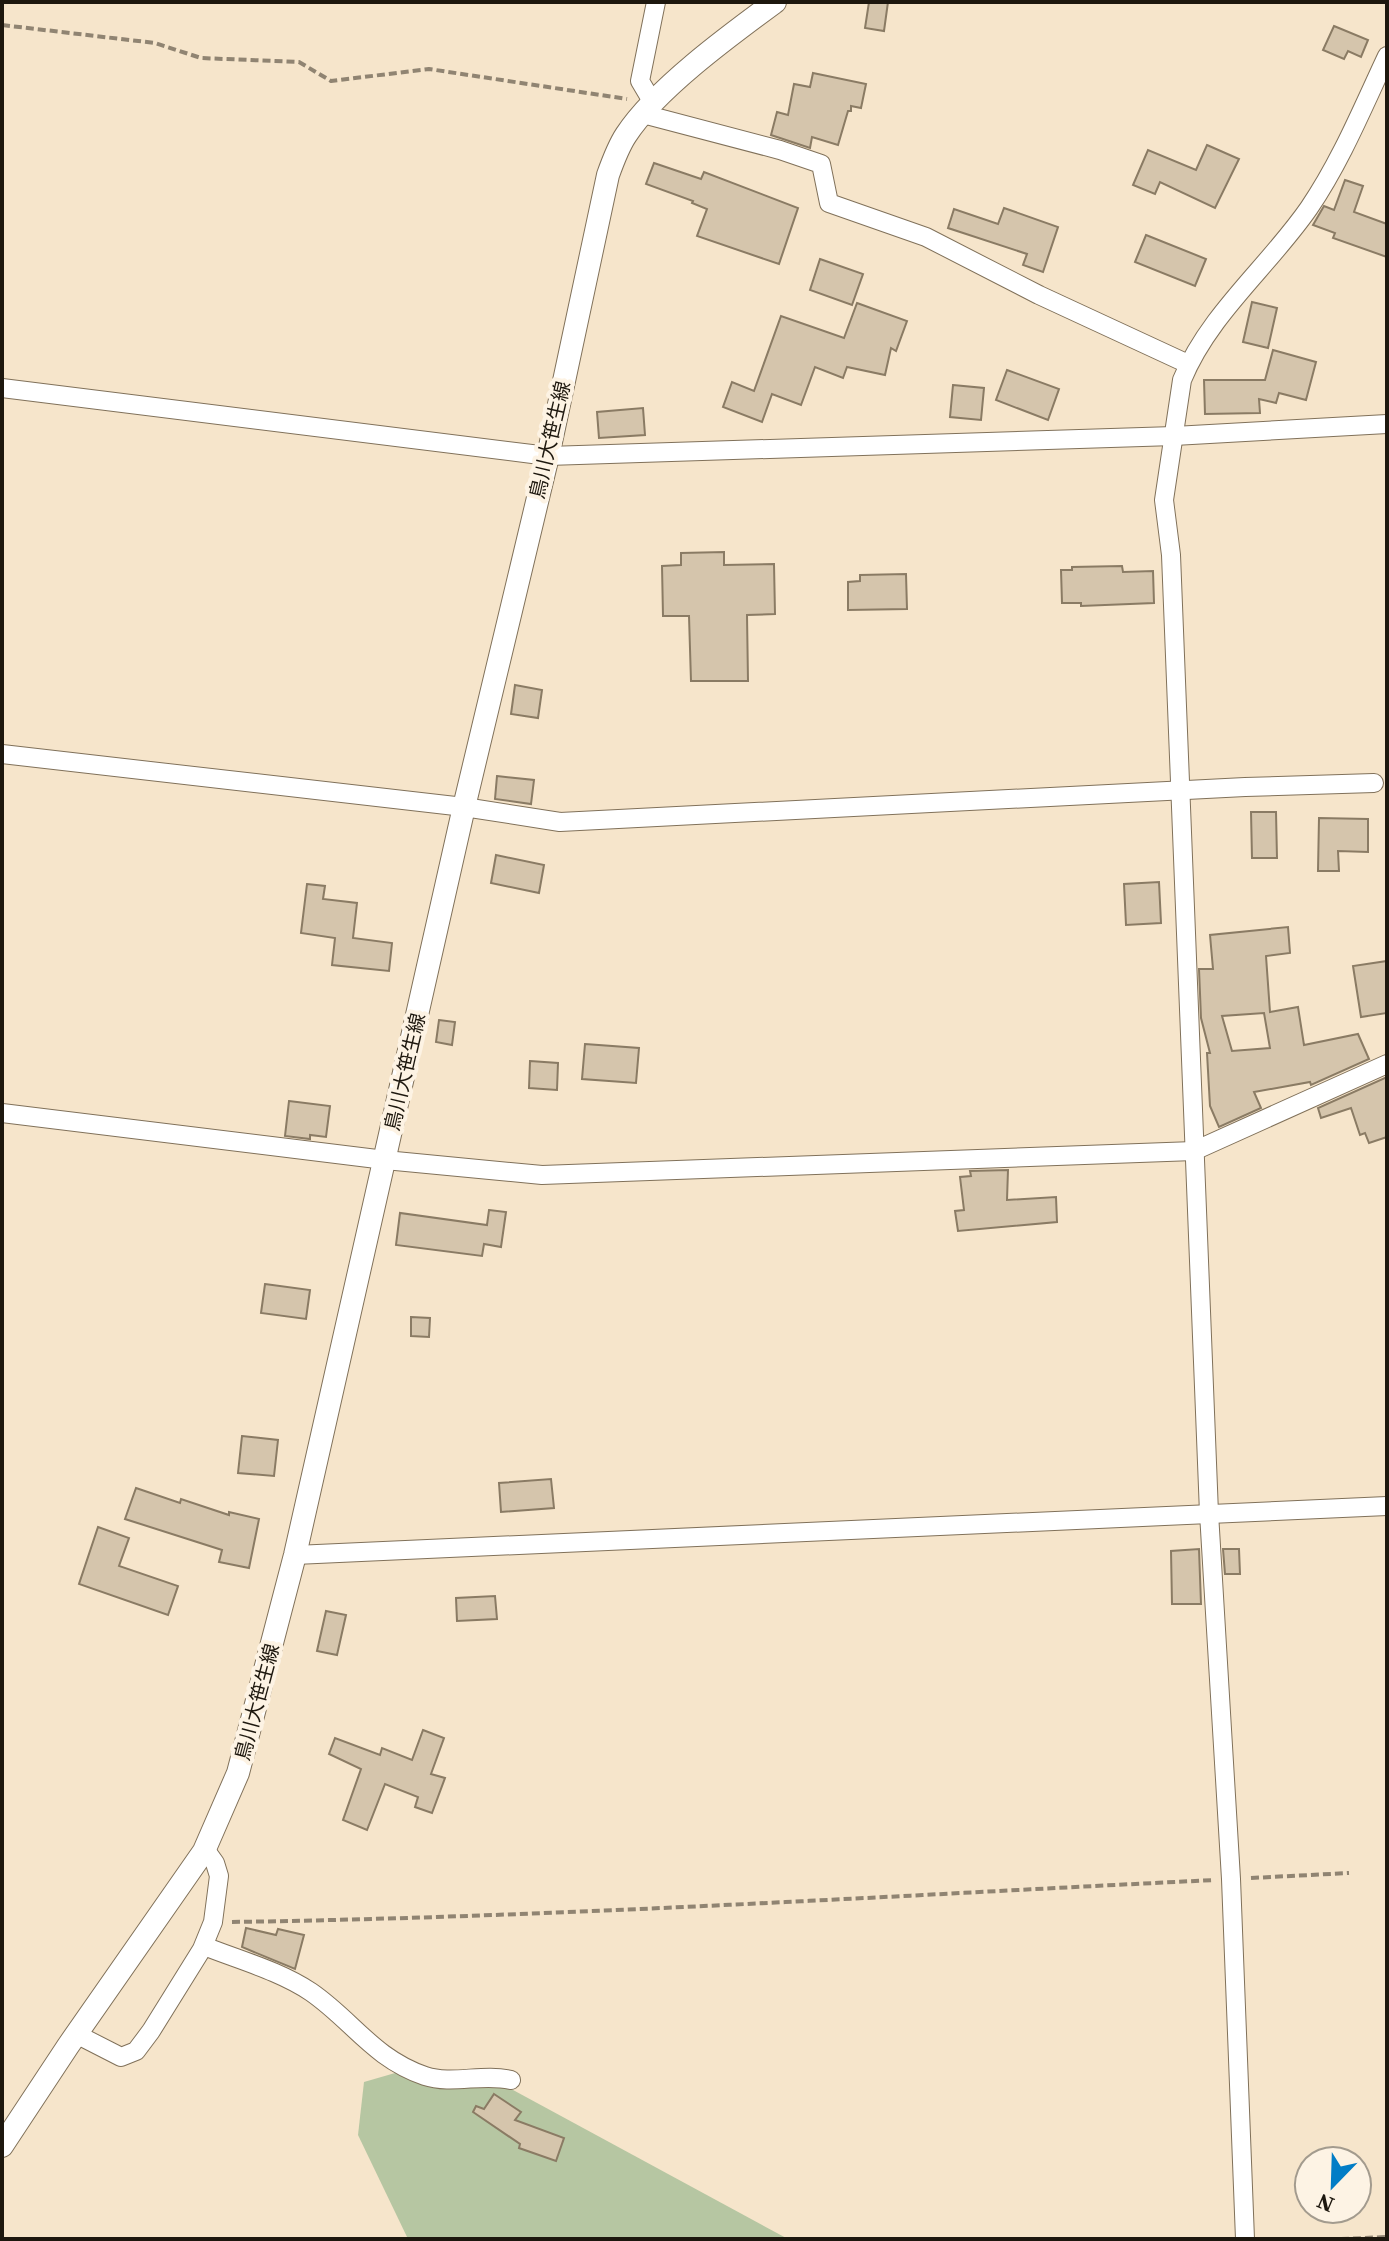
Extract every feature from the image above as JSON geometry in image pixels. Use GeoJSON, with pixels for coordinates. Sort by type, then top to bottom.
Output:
{"type":"FeatureCollection","features":[{"type":"Feature","properties":{"kind":"street"},"geometry":{"type":"LineString","coordinates":[[656,2],[640,81],[648,108],[821,164],[829,203],[926,237],[1039,295],[1188,364]]}},
{"type":"Feature","properties":{"kind":"street","name":"鳥川大笹生線"},"geometry":{"type":"LineString","coordinates":[[2,2146],[205,1849],[238,1773],[295,1555],[464,807],[548,456],[608,175],[626,134],[648,108],[696,64],[775,2]]}},
{"type":"Feature","properties":{"kind":"street"},"geometry":{"type":"LineString","coordinates":[[1245,2239],[1231,1879],[1209,1513],[1171,555],[1164,508],[1182,380],[1188,364],[1218,321],[1308,208],[1339,155],[1387,56]]}},
{"type":"Feature","properties":{"kind":"street"},"geometry":{"type":"LineString","coordinates":[[2,388],[548,456],[1174,436],[1387,424]]}},
{"type":"Feature","properties":{"kind":"street"},"geometry":{"type":"LineString","coordinates":[[2,754],[464,807],[560,822],[1374,783]]}},
{"type":"Feature","properties":{"kind":"street"},"geometry":{"type":"LineString","coordinates":[[2,1113],[385,1160],[542,1175],[1194,1151],[1387,1064]]}},
{"type":"Feature","properties":{"kind":"street"},"geometry":{"type":"LineString","coordinates":[[295,1555],[1387,1506]]}},
{"type":"Feature","properties":{"kind":"street"},"geometry":{"type":"LineString","coordinates":[[72,2040],[121,2057],[136,2051],[204,1946],[213,1922],[219,1876],[215,1863],[205,1849]]}},
{"type":"Feature","properties":{"kind":"street"},"geometry":{"type":"LineString","coordinates":[[204,1946],[310,1991],[361,2038],[409,2069],[435,2078],[511,2080]]}},
{"type":"Feature","properties":{"kind":"path"},"geometry":{"type":"LineString","coordinates":[[2,25],[155,43],[201,58],[299,62],[331,81],[429,69],[648,108]]}},
{"type":"Feature","properties":{"kind":"path"},"geometry":{"type":"LineString","coordinates":[[213,1922],[336,1921],[1349,1873]]}},
{"type":"Feature","properties":{"kind":"path"},"geometry":{"type":"LineString","coordinates":[[1341,2239],[1387,2237]]}},
{"type":"Feature","properties":{"kind":"green space"},"geometry":{"type":"Polygon","coordinates":[[[402,2071],[504,2085],[788,2239],[408,2239],[358,2135],[364,2082],[402,2071]]]}},
{"type":"Feature","properties":{"kind":"building"},"geometry":{"type":"Polygon","coordinates":[[[869,2],[888,2],[884,31],[865,28],[869,2]]]}},
{"type":"Feature","properties":{"kind":"building"},"geometry":{"type":"Polygon","coordinates":[[[1334,26],[1368,40],[1361,57],[1348,51],[1344,59],[1323,50],[1334,26]]]}},
{"type":"Feature","properties":{"kind":"building"},"geometry":{"type":"Polygon","coordinates":[[[813,73],[866,84],[861,108],[851,106],[838,145],[812,137],[810,148],[771,135],[777,112],[788,115],[794,84],[810,87],[813,73]]]}},
{"type":"Feature","properties":{"kind":"building"},"geometry":{"type":"Polygon","coordinates":[[[1207,145],[1239,159],[1215,208],[1160,182],[1155,194],[1133,185],[1148,150],[1196,170],[1207,145]]]}},
{"type":"Feature","properties":{"kind":"building"},"geometry":{"type":"Polygon","coordinates":[[[654,163],[701,179],[704,172],[798,208],[779,264],[697,236],[707,209],[646,184],[654,163]]]}},
{"type":"Feature","properties":{"kind":"building"},"geometry":{"type":"Polygon","coordinates":[[[1345,180],[1363,186],[1354,212],[1387,224],[1387,257],[1333,238],[1335,233],[1313,225],[1324,206],[1334,210],[1345,180]]]}},
{"type":"Feature","properties":{"kind":"building"},"geometry":{"type":"Polygon","coordinates":[[[1004,208],[1058,227],[1043,272],[1023,265],[1027,254],[948,228],[954,209],[998,224],[1004,208]]]}},
{"type":"Feature","properties":{"kind":"building"},"geometry":{"type":"Polygon","coordinates":[[[1146,235],[1206,259],[1195,286],[1135,262],[1146,235]]]}},
{"type":"Feature","properties":{"kind":"building"},"geometry":{"type":"Polygon","coordinates":[[[820,259],[863,274],[852,305],[810,290],[820,259]]]}},
{"type":"Feature","properties":{"kind":"building"},"geometry":{"type":"Polygon","coordinates":[[[1252,302],[1277,308],[1268,348],[1243,342],[1252,302]]]}},
{"type":"Feature","properties":{"kind":"building"},"geometry":{"type":"Polygon","coordinates":[[[857,303],[907,321],[896,351],[891,348],[885,375],[847,367],[843,378],[815,367],[801,405],[772,394],[762,422],[723,407],[732,382],[754,391],[781,316],[844,338],[857,303]]]}},
{"type":"Feature","properties":{"kind":"building"},"geometry":{"type":"Polygon","coordinates":[[[1273,350],[1316,362],[1306,400],[1279,393],[1276,403],[1259,399],[1260,413],[1205,414],[1204,380],[1265,380],[1273,350]]]}},
{"type":"Feature","properties":{"kind":"building"},"geometry":{"type":"Polygon","coordinates":[[[1007,370],[1059,389],[1048,420],[996,400],[1007,370]]]}},
{"type":"Feature","properties":{"kind":"building"},"geometry":{"type":"Polygon","coordinates":[[[953,385],[984,388],[981,420],[950,417],[953,385]]]}},
{"type":"Feature","properties":{"kind":"building"},"geometry":{"type":"Polygon","coordinates":[[[643,408],[645,435],[599,438],[597,412],[643,408]]]}},
{"type":"Feature","properties":{"kind":"building"},"geometry":{"type":"Polygon","coordinates":[[[724,552],[724,565],[774,564],[775,614],[747,615],[748,681],[691,681],[689,616],[663,616],[662,566],[681,565],[681,553],[724,552]]]}},
{"type":"Feature","properties":{"kind":"building"},"geometry":{"type":"Polygon","coordinates":[[[1122,566],[1123,572],[1153,571],[1154,603],[1081,606],[1081,603],[1062,603],[1061,570],[1122,566]]]}},
{"type":"Feature","properties":{"kind":"building"},"geometry":{"type":"Polygon","coordinates":[[[906,574],[907,609],[848,610],[848,582],[860,581],[860,575],[906,574]]]}},
{"type":"Feature","properties":{"kind":"building"},"geometry":{"type":"Polygon","coordinates":[[[515,685],[542,690],[538,718],[511,714],[515,685]]]}},
{"type":"Feature","properties":{"kind":"building"},"geometry":{"type":"Polygon","coordinates":[[[497,776],[534,780],[531,804],[495,799],[497,776]]]}},
{"type":"Feature","properties":{"kind":"building"},"geometry":{"type":"Polygon","coordinates":[[[1251,812],[1276,812],[1277,858],[1252,858],[1251,812]]]}},
{"type":"Feature","properties":{"kind":"building"},"geometry":{"type":"Polygon","coordinates":[[[1319,818],[1368,819],[1368,852],[1338,851],[1339,871],[1318,871],[1319,818]]]}},
{"type":"Feature","properties":{"kind":"building"},"geometry":{"type":"Polygon","coordinates":[[[496,855],[544,865],[539,893],[491,883],[496,855]]]}},
{"type":"Feature","properties":{"kind":"building"},"geometry":{"type":"Polygon","coordinates":[[[1159,882],[1161,923],[1126,925],[1124,884],[1159,882]]]}},
{"type":"Feature","properties":{"kind":"building"},"geometry":{"type":"Polygon","coordinates":[[[307,884],[325,886],[323,899],[357,903],[353,938],[392,943],[389,971],[332,965],[335,938],[301,933],[307,884]]]}},
{"type":"Feature","properties":{"kind":"building"},"geometry":{"type":"Polygon","coordinates":[[[1288,927],[1290,953],[1266,956],[1270,1012],[1298,1007],[1304,1045],[1358,1034],[1369,1059],[1311,1085],[1310,1082],[1254,1092],[1261,1108],[1219,1127],[1210,1106],[1207,1053],[1210,1053],[1201,1018],[1199,969],[1213,969],[1210,935],[1288,927]],[[1264,1013],[1222,1016],[1232,1051],[1270,1048],[1264,1013]]]}},
{"type":"Feature","properties":{"kind":"building"},"geometry":{"type":"Polygon","coordinates":[[[1387,961],[1387,1013],[1361,1017],[1353,966],[1387,961]]]}},
{"type":"Feature","properties":{"kind":"building"},"geometry":{"type":"Polygon","coordinates":[[[439,1020],[455,1022],[452,1045],[436,1042],[439,1020]]]}},
{"type":"Feature","properties":{"kind":"building"},"geometry":{"type":"Polygon","coordinates":[[[585,1044],[639,1048],[636,1083],[582,1079],[585,1044]]]}},
{"type":"Feature","properties":{"kind":"building"},"geometry":{"type":"Polygon","coordinates":[[[530,1061],[558,1063],[557,1090],[529,1088],[530,1061]]]}},
{"type":"Feature","properties":{"kind":"building"},"geometry":{"type":"Polygon","coordinates":[[[1387,1077],[1387,1137],[1369,1143],[1365,1133],[1360,1135],[1351,1108],[1321,1118],[1318,1108],[1387,1077]]]}},
{"type":"Feature","properties":{"kind":"building"},"geometry":{"type":"Polygon","coordinates":[[[289,1101],[330,1106],[326,1137],[285,1136],[289,1101]]]}},
{"type":"Feature","properties":{"kind":"building"},"geometry":{"type":"Polygon","coordinates":[[[1008,1170],[1007,1200],[1056,1197],[1057,1222],[958,1231],[955,1211],[964,1210],[960,1177],[971,1176],[970,1171],[1008,1170]]]}},
{"type":"Feature","properties":{"kind":"building"},"geometry":{"type":"Polygon","coordinates":[[[489,1210],[506,1212],[501,1247],[484,1244],[482,1256],[396,1245],[400,1213],[487,1225],[489,1210]]]}},
{"type":"Feature","properties":{"kind":"building"},"geometry":{"type":"Polygon","coordinates":[[[265,1284],[310,1290],[306,1319],[261,1313],[265,1284]]]}},
{"type":"Feature","properties":{"kind":"building"},"geometry":{"type":"Polygon","coordinates":[[[411,1317],[430,1318],[429,1337],[411,1336],[411,1317]]]}},
{"type":"Feature","properties":{"kind":"building"},"geometry":{"type":"Polygon","coordinates":[[[242,1436],[278,1440],[274,1476],[238,1473],[242,1436]]]}},
{"type":"Feature","properties":{"kind":"building"},"geometry":{"type":"Polygon","coordinates":[[[551,1479],[554,1508],[501,1512],[499,1483],[551,1479]]]}},
{"type":"Feature","properties":{"kind":"building"},"geometry":{"type":"Polygon","coordinates":[[[136,1488],[180,1503],[181,1499],[229,1515],[229,1512],[259,1519],[249,1568],[219,1562],[222,1550],[125,1519],[136,1488]]]}},
{"type":"Feature","properties":{"kind":"building"},"geometry":{"type":"Polygon","coordinates":[[[98,1527],[129,1538],[119,1566],[178,1586],[168,1615],[79,1584],[98,1527]]]}},
{"type":"Feature","properties":{"kind":"building"},"geometry":{"type":"Polygon","coordinates":[[[1199,1549],[1201,1604],[1172,1604],[1171,1551],[1199,1549]]]}},
{"type":"Feature","properties":{"kind":"building"},"geometry":{"type":"Polygon","coordinates":[[[1223,1549],[1239,1549],[1240,1574],[1225,1574],[1223,1549]]]}},
{"type":"Feature","properties":{"kind":"building"},"geometry":{"type":"Polygon","coordinates":[[[495,1596],[497,1619],[457,1621],[456,1598],[495,1596]]]}},
{"type":"Feature","properties":{"kind":"building"},"geometry":{"type":"Polygon","coordinates":[[[326,1611],[346,1615],[337,1655],[317,1651],[326,1611]]]}},
{"type":"Feature","properties":{"kind":"building"},"geometry":{"type":"Polygon","coordinates":[[[423,1730],[444,1738],[431,1774],[445,1778],[432,1813],[415,1807],[418,1797],[385,1784],[367,1830],[343,1820],[361,1769],[329,1754],[335,1738],[380,1755],[382,1748],[412,1760],[423,1730]]]}},
{"type":"Feature","properties":{"kind":"building"},"geometry":{"type":"Polygon","coordinates":[[[246,1928],[276,1935],[278,1929],[304,1935],[295,1969],[242,1947],[246,1928]]]}},
{"type":"Feature","properties":{"kind":"building"},"geometry":{"type":"Polygon","coordinates":[[[494,2094],[521,2112],[515,2120],[564,2138],[556,2161],[519,2148],[520,2144],[473,2112],[476,2106],[484,2109],[494,2094]]]}}]}
